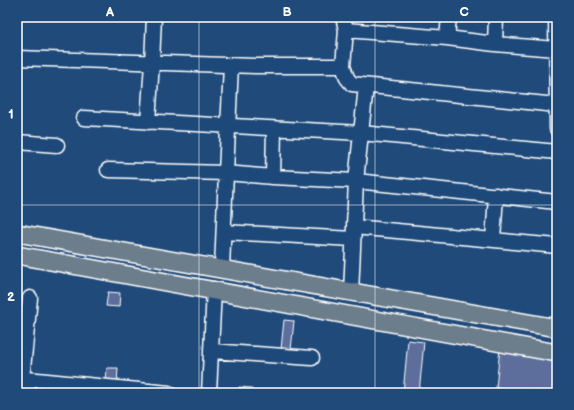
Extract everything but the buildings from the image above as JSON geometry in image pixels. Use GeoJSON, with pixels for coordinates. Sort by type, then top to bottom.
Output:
{"type":"FeatureCollection","features":[{"type":"Feature","properties":{"kind":"main road"},"geometry":{"type":"LineString","coordinates":[[17,233],[222,268],[351,293],[557,328]]}},
{"type":"Feature","properties":{"kind":"main road"},"geometry":{"type":"LineString","coordinates":[[17,255],[214,289],[348,316],[557,353]]}},
{"type":"Feature","properties":{"kind":"street"},"geometry":{"type":"LineString","coordinates":[[148,122],[154,17]]}},
{"type":"Feature","properties":{"kind":"street"},"geometry":{"type":"LineString","coordinates":[[446,38],[449,17]]}},
{"type":"Feature","properties":{"kind":"street"},"geometry":{"type":"LineString","coordinates":[[495,44],[496,17]]}},
{"type":"Feature","properties":{"kind":"street"},"geometry":{"type":"LineString","coordinates":[[556,17],[557,129]]}},
{"type":"Feature","properties":{"kind":"street"},"geometry":{"type":"LineString","coordinates":[[556,50],[446,38],[344,23],[343,66],[346,78],[352,84],[556,105]]}},
{"type":"Feature","properties":{"kind":"street"},"geometry":{"type":"LineString","coordinates":[[17,58],[231,65],[343,66]]}},
{"type":"Feature","properties":{"kind":"street"},"geometry":{"type":"LineString","coordinates":[[222,268],[231,65]]}},
{"type":"Feature","properties":{"kind":"street"},"geometry":{"type":"LineString","coordinates":[[351,293],[356,181],[366,86]]}},
{"type":"Feature","properties":{"kind":"street"},"geometry":{"type":"LineString","coordinates":[[84,118],[361,133],[557,152]]}},
{"type":"Feature","properties":{"kind":"street"},"geometry":{"type":"LineString","coordinates":[[273,178],[274,129]]}},
{"type":"Feature","properties":{"kind":"street"},"geometry":{"type":"LineString","coordinates":[[17,142],[57,145]]}},
{"type":"Feature","properties":{"kind":"street"},"geometry":{"type":"LineString","coordinates":[[108,170],[226,173],[273,178],[356,181],[557,202]]}},
{"type":"Feature","properties":{"kind":"street"},"geometry":{"type":"LineString","coordinates":[[493,240],[496,195]]}},
{"type":"Feature","properties":{"kind":"street"},"geometry":{"type":"LineString","coordinates":[[224,232],[354,233],[493,240],[557,246]]}},
{"type":"Feature","properties":{"kind":"street"},"geometry":{"type":"LineString","coordinates":[[209,393],[214,289]]}},
{"type":"Feature","properties":{"kind":"street"},"geometry":{"type":"LineString","coordinates":[[30,298],[24,382],[90,390],[169,393]]}},
{"type":"Feature","properties":{"kind":"street"},"geometry":{"type":"LineString","coordinates":[[211,351],[312,358]]}}]}
